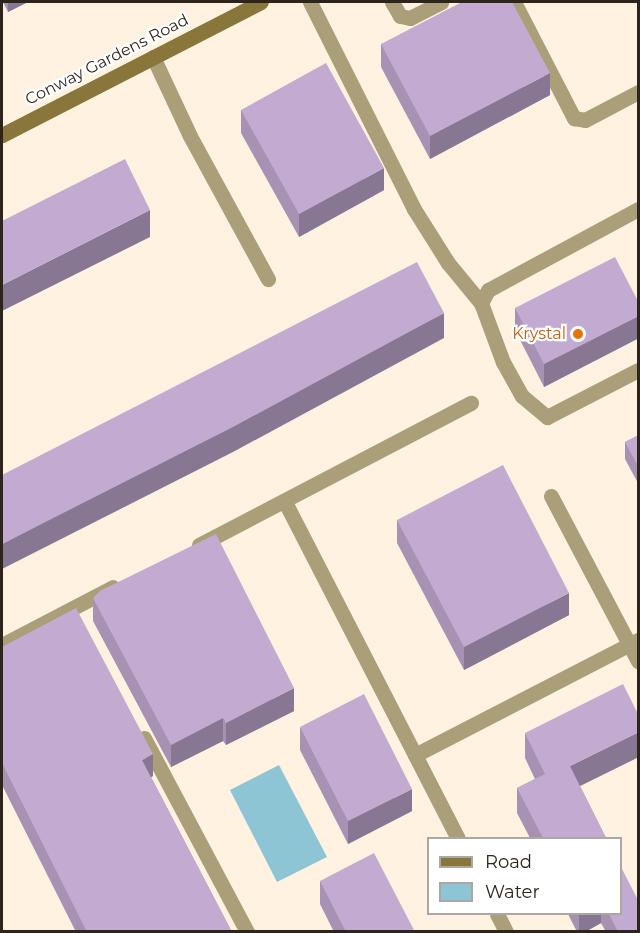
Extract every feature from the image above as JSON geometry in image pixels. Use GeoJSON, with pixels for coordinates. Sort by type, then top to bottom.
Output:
{"type":"FeatureCollection","features":[{"type":"Feature","properties":{"kind":"street","name":"Conway Gardens Road"},"geometry":{"type":"LineString","coordinates":[[2,135],[261,2]]}},
{"type":"Feature","properties":{"kind":"lane"},"geometry":{"type":"LineString","coordinates":[[310,2],[414,209],[448,263],[481,303],[503,362],[522,396],[547,417],[639,369]]}},
{"type":"Feature","properties":{"kind":"lane"},"geometry":{"type":"LineString","coordinates":[[392,2],[400,16],[410,18],[441,2]]}},
{"type":"Feature","properties":{"kind":"lane"},"geometry":{"type":"LineString","coordinates":[[514,2],[574,118],[585,120],[639,93]]}},
{"type":"Feature","properties":{"kind":"lane"},"geometry":{"type":"LineString","coordinates":[[153,57],[190,136],[268,279]]}},
{"type":"Feature","properties":{"kind":"lane"},"geometry":{"type":"LineString","coordinates":[[481,303],[488,290],[639,209]]}},
{"type":"Feature","properties":{"kind":"lane"},"geometry":{"type":"LineString","coordinates":[[180,555],[471,403]]}},
{"type":"Feature","properties":{"kind":"lane"},"geometry":{"type":"LineString","coordinates":[[550,496],[634,642],[639,661]]}},
{"type":"Feature","properties":{"kind":"lane"},"geometry":{"type":"LineString","coordinates":[[285,502],[458,837]]}},
{"type":"Feature","properties":{"kind":"lane"},"geometry":{"type":"LineString","coordinates":[[2,645],[77,612],[127,581]]}},
{"type":"Feature","properties":{"kind":"lane"},"geometry":{"type":"LineString","coordinates":[[416,755],[634,642]]}},
{"type":"Feature","properties":{"kind":"lane"},"geometry":{"type":"LineString","coordinates":[[136,722],[247,932]]}},
{"type":"Feature","properties":{"kind":"lane"},"geometry":{"type":"LineString","coordinates":[[498,915],[506,932]]}},
{"type":"Feature","properties":{"kind":"water"},"geometry":{"type":"Polygon","coordinates":[[[279,765],[327,857],[277,882],[230,790],[279,765]]]}},
{"type":"Feature","properties":{"kind":"building"},"geometry":{"type":"Polygon","coordinates":[[[462,2],[512,2],[550,73],[430,136],[381,44],[462,2]]]}},
{"type":"Feature","properties":{"kind":"building"},"geometry":{"type":"Polygon","coordinates":[[[326,63],[384,168],[299,214],[241,110],[326,63]]]}},
{"type":"Feature","properties":{"kind":"building"},"geometry":{"type":"Polygon","coordinates":[[[125,159],[150,210],[2,285],[2,221],[125,159]]]}},
{"type":"Feature","properties":{"kind":"building","name":"Krystal"},"geometry":{"type":"Polygon","coordinates":[[[615,257],[639,303],[639,316],[544,364],[515,308],[615,257]]]}},
{"type":"Feature","properties":{"kind":"building"},"geometry":{"type":"Polygon","coordinates":[[[417,262],[444,313],[233,427],[2,544],[2,475],[417,262]]]}},
{"type":"Feature","properties":{"kind":"building"},"geometry":{"type":"Polygon","coordinates":[[[639,435],[639,468],[625,442],[639,435]]]}},
{"type":"Feature","properties":{"kind":"building"},"geometry":{"type":"Polygon","coordinates":[[[503,465],[569,593],[464,647],[397,520],[503,465]]]}},
{"type":"Feature","properties":{"kind":"building"},"geometry":{"type":"Polygon","coordinates":[[[216,534],[294,688],[226,723],[223,718],[171,745],[93,598],[100,591],[216,534]]]}},
{"type":"Feature","properties":{"kind":"building"},"geometry":{"type":"Polygon","coordinates":[[[76,608],[153,754],[142,760],[232,932],[87,932],[2,763],[2,647],[76,608]]]}},
{"type":"Feature","properties":{"kind":"building"},"geometry":{"type":"Polygon","coordinates":[[[623,684],[639,716],[639,732],[570,766],[606,837],[542,837],[517,788],[545,774],[525,733],[623,684]]]}},
{"type":"Feature","properties":{"kind":"building"},"geometry":{"type":"Polygon","coordinates":[[[364,694],[412,789],[348,821],[300,727],[364,694]]]}},
{"type":"Feature","properties":{"kind":"building"},"geometry":{"type":"Polygon","coordinates":[[[374,853],[415,932],[346,932],[320,881],[374,853]]]}},
{"type":"Feature","properties":{"kind":"building"},"geometry":{"type":"Polygon","coordinates":[[[622,869],[639,902],[639,932],[618,932],[610,915],[622,915],[622,869]]]}},
{"type":"Feature","properties":{"kind":"place","name":"Krystal"},"geometry":{"type":"Point","coordinates":[578,334]}}]}
